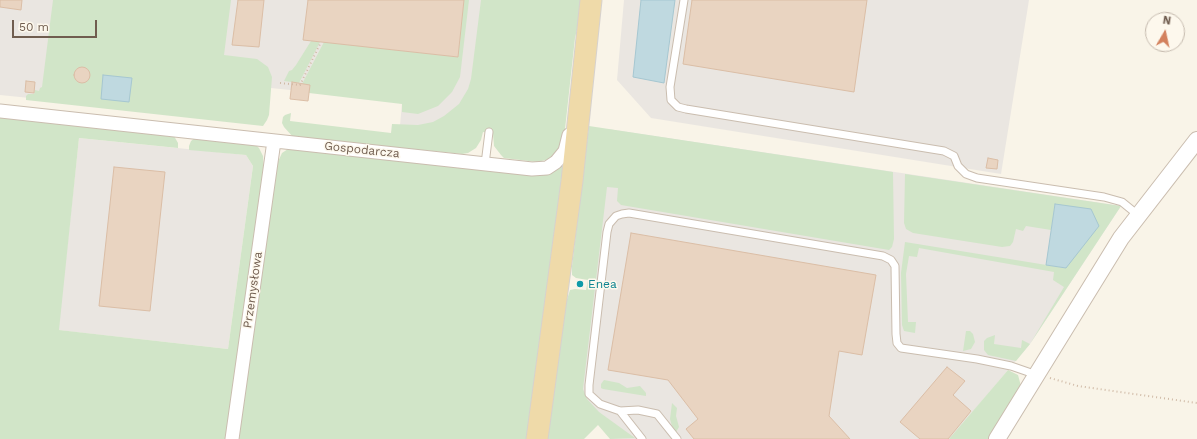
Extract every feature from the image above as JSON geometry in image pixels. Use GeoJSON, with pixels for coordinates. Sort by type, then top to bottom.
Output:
{"type":"FeatureCollection","features":[{"type":"Feature","properties":{"kind":"main road"},"geometry":{"type":"LineString","coordinates":[[537,439],[572,181],[591,0]]}},
{"type":"Feature","properties":{"kind":"street","name":"Gospodarcza"},"geometry":{"type":"LineString","coordinates":[[0,111],[540,169],[552,165],[561,157],[564,151],[568,137],[578,50],[591,0]]}},
{"type":"Feature","properties":{"kind":"street"},"geometry":{"type":"LineString","coordinates":[[997,439],[1122,238],[1138,215],[1197,140]]}},
{"type":"Feature","properties":{"kind":"street","name":"Przemysłowa"},"geometry":{"type":"LineString","coordinates":[[232,439],[274,141]]}},
{"type":"Feature","properties":{"kind":"lane"},"geometry":{"type":"LineString","coordinates":[[684,0],[670,87],[671,100],[678,107],[944,151],[954,156],[958,166],[966,174],[977,178],[1104,197],[1122,202],[1138,215]]}},
{"type":"Feature","properties":{"kind":"lane"},"geometry":{"type":"LineString","coordinates":[[485,164],[489,132]]}},
{"type":"Feature","properties":{"kind":"lane"},"geometry":{"type":"LineString","coordinates":[[677,439],[657,414],[638,410],[620,411],[600,404],[589,394],[607,232],[609,224],[616,216],[629,213],[883,256],[891,260],[895,266],[896,334],[897,343],[901,348],[978,359],[1011,366],[1038,375]]}},
{"type":"Feature","properties":{"kind":"lane"},"geometry":{"type":"LineString","coordinates":[[620,411],[642,439]]}},
{"type":"Feature","properties":{"kind":"path"},"geometry":{"type":"LineString","coordinates":[[280,83],[300,85],[321,42]]}},
{"type":"Feature","properties":{"kind":"path"},"geometry":{"type":"LineString","coordinates":[[1038,375],[1078,386],[1197,403]]}},
{"type":"Feature","properties":{"kind":"shaded area"},"geometry":{"type":"Polygon","coordinates":[[[0,0],[489,0],[478,75],[451,120],[399,137],[402,103],[271,88],[257,121],[0,95],[0,0]]]}},
{"type":"Feature","properties":{"kind":"shaded area"},"geometry":{"type":"Polygon","coordinates":[[[624,0],[1029,0],[1001,174],[651,118],[617,80],[624,0]]]}},
{"type":"Feature","properties":{"kind":"shaded area"},"geometry":{"type":"Polygon","coordinates":[[[608,129],[1121,206],[1030,344],[950,439],[612,439],[564,380],[587,315],[608,129]]]}},
{"type":"Feature","properties":{"kind":"shaded area"},"geometry":{"type":"Polygon","coordinates":[[[79,138],[246,155],[253,166],[228,349],[58,330],[79,138]]]}},
{"type":"Feature","properties":{"kind":"green space"},"geometry":{"type":"Polygon","coordinates":[[[53,0],[231,0],[224,55],[257,59],[268,67],[272,77],[269,115],[267,120],[263,126],[26,100],[26,96],[28,94],[34,94],[35,90],[39,91],[42,87],[53,0]]]}},
{"type":"Feature","properties":{"kind":"green space"},"geometry":{"type":"Polygon","coordinates":[[[464,0],[469,0],[460,77],[452,92],[438,106],[418,114],[402,112],[402,104],[309,93],[310,85],[302,84],[324,42],[458,57],[464,0]]]}},
{"type":"Feature","properties":{"kind":"green space"},"geometry":{"type":"Polygon","coordinates":[[[481,0],[584,0],[575,38],[564,138],[561,149],[550,159],[537,162],[504,158],[494,146],[493,134],[483,132],[481,140],[476,148],[468,153],[462,154],[293,137],[284,127],[282,123],[283,117],[291,113],[290,121],[391,133],[392,124],[418,125],[433,122],[444,116],[459,104],[468,89],[471,79],[481,0]]]}},
{"type":"Feature","properties":{"kind":"green space"},"geometry":{"type":"Polygon","coordinates":[[[311,41],[320,42],[299,83],[284,81],[289,71],[296,65],[311,41]]]}},
{"type":"Feature","properties":{"kind":"green space"},"geometry":{"type":"Polygon","coordinates":[[[0,116],[174,136],[178,143],[178,148],[79,138],[59,330],[228,349],[253,166],[246,155],[189,150],[189,146],[191,141],[195,138],[256,145],[259,148],[263,156],[264,170],[227,439],[0,439],[0,116]]]}},
{"type":"Feature","properties":{"kind":"green space"},"geometry":{"type":"Polygon","coordinates":[[[589,126],[893,172],[894,239],[892,247],[889,250],[621,205],[617,201],[618,188],[607,187],[583,389],[587,399],[599,412],[635,438],[610,439],[598,425],[584,439],[543,439],[564,309],[570,290],[586,290],[588,280],[576,278],[572,275],[572,266],[589,126]]]}},
{"type":"Feature","properties":{"kind":"green space"},"geometry":{"type":"Polygon","coordinates":[[[296,148],[554,171],[568,161],[531,439],[239,439],[276,166],[282,153],[288,149],[296,148]]]}},
{"type":"Feature","properties":{"kind":"green space"},"geometry":{"type":"Polygon","coordinates":[[[905,174],[1121,206],[1030,344],[1064,287],[1053,280],[1054,272],[919,248],[917,257],[909,256],[906,274],[908,322],[916,322],[915,333],[904,331],[902,325],[901,273],[905,242],[1065,268],[1055,204],[1051,230],[1026,226],[1023,231],[1016,229],[1013,242],[1010,246],[1002,247],[913,233],[906,229],[904,223],[905,174]]]}},
{"type":"Feature","properties":{"kind":"green space"},"geometry":{"type":"Polygon","coordinates":[[[966,331],[970,331],[973,334],[975,342],[971,349],[963,351],[966,331]]]}},
{"type":"Feature","properties":{"kind":"green space"},"geometry":{"type":"Polygon","coordinates":[[[995,335],[994,344],[1021,348],[1022,340],[1030,344],[1016,361],[988,355],[984,350],[984,341],[995,335]]]}},
{"type":"Feature","properties":{"kind":"green space"},"geometry":{"type":"Polygon","coordinates":[[[1008,370],[1018,375],[1021,386],[990,439],[949,439],[1008,370]]]}},
{"type":"Feature","properties":{"kind":"green space"},"geometry":{"type":"Polygon","coordinates":[[[604,380],[619,383],[627,388],[640,386],[646,393],[646,396],[603,389],[601,388],[601,384],[604,380]]]}},
{"type":"Feature","properties":{"kind":"green space"},"geometry":{"type":"Polygon","coordinates":[[[672,403],[677,408],[676,416],[679,427],[676,432],[670,419],[672,403]]]}},
{"type":"Feature","properties":{"kind":"water"},"geometry":{"type":"Polygon","coordinates":[[[641,0],[675,0],[664,83],[633,77],[641,0]]]}},
{"type":"Feature","properties":{"kind":"water"},"geometry":{"type":"Polygon","coordinates":[[[103,75],[132,78],[129,102],[101,99],[103,75]]]}},
{"type":"Feature","properties":{"kind":"water"},"geometry":{"type":"Polygon","coordinates":[[[1055,204],[1091,209],[1099,226],[1066,268],[1046,265],[1055,204]]]}},
{"type":"Feature","properties":{"kind":"building"},"geometry":{"type":"Polygon","coordinates":[[[0,0],[22,0],[21,10],[0,7],[0,0]]]}},
{"type":"Feature","properties":{"kind":"building"},"geometry":{"type":"Polygon","coordinates":[[[238,0],[264,0],[259,47],[232,45],[238,0]]]}},
{"type":"Feature","properties":{"kind":"building"},"geometry":{"type":"Polygon","coordinates":[[[308,0],[464,0],[458,57],[303,40],[308,0]]]}},
{"type":"Feature","properties":{"kind":"building"},"geometry":{"type":"Polygon","coordinates":[[[692,0],[867,0],[854,92],[683,64],[692,0]]]}},
{"type":"Feature","properties":{"kind":"building"},"geometry":{"type":"Polygon","coordinates":[[[82,67],[88,69],[90,75],[88,81],[82,83],[76,81],[74,75],[76,69],[82,67]]]}},
{"type":"Feature","properties":{"kind":"building"},"geometry":{"type":"Polygon","coordinates":[[[26,81],[35,82],[34,93],[25,92],[26,81]]]}},
{"type":"Feature","properties":{"kind":"building"},"geometry":{"type":"Polygon","coordinates":[[[292,82],[310,85],[308,101],[290,99],[292,82]]]}},
{"type":"Feature","properties":{"kind":"building"},"geometry":{"type":"Polygon","coordinates":[[[988,158],[998,160],[997,169],[986,168],[988,158]]]}},
{"type":"Feature","properties":{"kind":"building"},"geometry":{"type":"Polygon","coordinates":[[[114,167],[165,172],[150,311],[99,306],[114,167]]]}},
{"type":"Feature","properties":{"kind":"building"},"geometry":{"type":"Polygon","coordinates":[[[631,233],[876,275],[862,355],[839,351],[829,416],[850,439],[694,439],[686,429],[698,419],[668,380],[608,370],[631,233]]]}},
{"type":"Feature","properties":{"kind":"building"},"geometry":{"type":"Polygon","coordinates":[[[947,367],[965,381],[953,395],[971,411],[948,439],[920,439],[900,422],[947,367]]]}},
{"type":"Feature","properties":{"kind":"place","name":"Enea"},"geometry":{"type":"Point","coordinates":[580,284]}}]}
